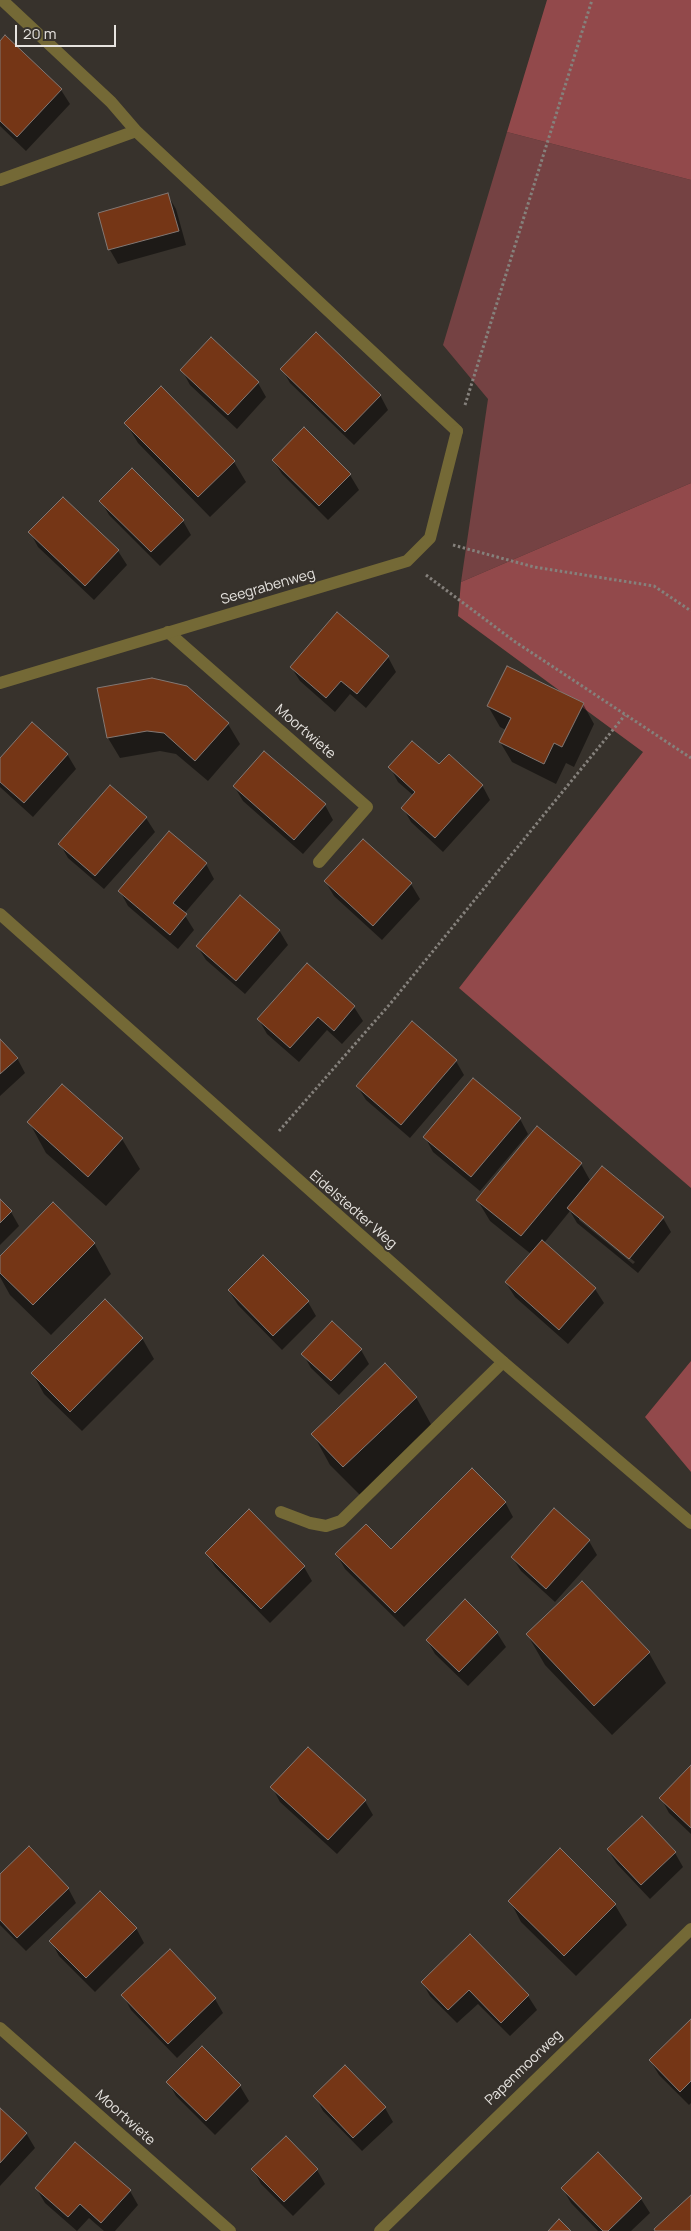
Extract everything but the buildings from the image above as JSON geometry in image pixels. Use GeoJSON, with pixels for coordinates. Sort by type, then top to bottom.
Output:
{"type":"FeatureCollection","features":[{"type":"Feature","properties":{"kind":"street"},"geometry":{"type":"LineString","coordinates":[[2,0],[112,102],[136,131],[457,431]]}},
{"type":"Feature","properties":{"kind":"street"},"geometry":{"type":"LineString","coordinates":[[0,180],[136,131]]}},
{"type":"Feature","properties":{"kind":"street","name":"Seegrabenweg"},"geometry":{"type":"LineString","coordinates":[[0,684],[408,561],[430,538],[457,431]]}},
{"type":"Feature","properties":{"kind":"street","name":"Moortwiete"},"geometry":{"type":"LineString","coordinates":[[168,632],[367,807],[319,862]]}},
{"type":"Feature","properties":{"kind":"street","name":"Eidelstedter Weg"},"geometry":{"type":"LineString","coordinates":[[0,914],[262,1150],[503,1362],[691,1523]]}},
{"type":"Feature","properties":{"kind":"street"},"geometry":{"type":"LineString","coordinates":[[281,1512],[310,1523],[326,1526],[341,1521],[503,1362]]}},
{"type":"Feature","properties":{"kind":"street","name":"Papenmoorweg"},"geometry":{"type":"LineString","coordinates":[[380,2231],[691,1929]]}},
{"type":"Feature","properties":{"kind":"street","name":"Moortwiete"},"geometry":{"type":"LineString","coordinates":[[0,2028],[230,2231]]}},
{"type":"Feature","properties":{"kind":"path"},"geometry":{"type":"LineString","coordinates":[[457,431],[592,0]]}},
{"type":"Feature","properties":{"kind":"path"},"geometry":{"type":"LineString","coordinates":[[430,538],[534,566],[654,586],[691,611]]}},
{"type":"Feature","properties":{"kind":"path"},"geometry":{"type":"LineString","coordinates":[[408,561],[514,641],[691,758]]}},
{"type":"Feature","properties":{"kind":"path"},"geometry":{"type":"LineString","coordinates":[[262,1150],[390,1004],[625,715]]}},
{"type":"Feature","properties":{"kind":"shaded area"},"geometry":{"type":"Polygon","coordinates":[[[547,0],[691,0],[691,180],[507,132],[547,0]]]}},
{"type":"Feature","properties":{"kind":"shaded area"},"geometry":{"type":"Polygon","coordinates":[[[507,132],[691,180],[691,483],[461,582],[488,399],[443,345],[507,132]]]}},
{"type":"Feature","properties":{"kind":"shaded area"},"geometry":{"type":"Polygon","coordinates":[[[691,483],[691,1188],[459,988],[643,752],[458,616],[461,582],[691,483]]]}},
{"type":"Feature","properties":{"kind":"shaded area"},"geometry":{"type":"Polygon","coordinates":[[[691,1361],[691,1472],[645,1417],[691,1361]]]}}]}
